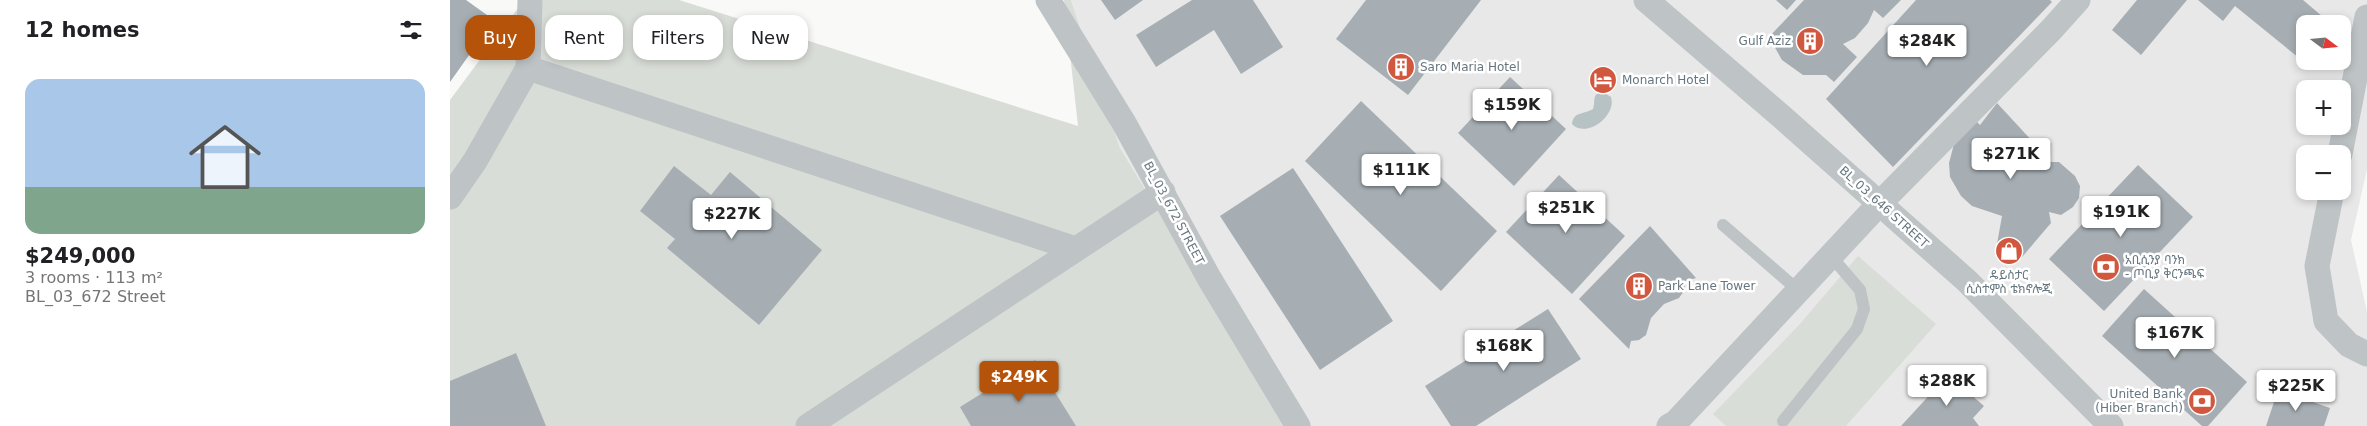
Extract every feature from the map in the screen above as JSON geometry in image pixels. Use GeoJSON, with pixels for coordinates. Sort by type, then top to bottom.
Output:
{"type":"FeatureCollection","features":[{"type":"Feature","properties":{"kind":"street"},"geometry":{"type":"LineString","coordinates":[[450,197],[476,161],[528,68],[530,0]]}},
{"type":"Feature","properties":{"kind":"street","name":"BL_03_672 STREET"},"geometry":{"type":"LineString","coordinates":[[1048,0],[1124,123],[1209,278],[1298,426]]}},
{"type":"Feature","properties":{"kind":"street","name":"BL_03_646 STREET"},"geometry":{"type":"LineString","coordinates":[[1646,0],[1967,281],[2111,426]]}},
{"type":"Feature","properties":{"kind":"street"},"geometry":{"type":"LineString","coordinates":[[1675,425],[1880,203],[2051,30],[2078,0]]}},
{"type":"Feature","properties":{"kind":"street"},"geometry":{"type":"LineString","coordinates":[[2342,145],[2367,17]]}},
{"type":"Feature","properties":{"kind":"street"},"geometry":{"type":"LineString","coordinates":[[528,68],[1076,249]]}},
{"type":"Feature","properties":{"kind":"street"},"geometry":{"type":"LineString","coordinates":[[808,426],[1163,192]]}},
{"type":"Feature","properties":{"kind":"street"},"geometry":{"type":"LineString","coordinates":[[2330,200],[2317,266],[2326,321],[2349,345],[2367,354]]}},
{"type":"Feature","properties":{"kind":"lane"},"geometry":{"type":"LineString","coordinates":[[1722,225],[1799,291]]}},
{"type":"Feature","properties":{"kind":"lane"},"geometry":{"type":"LineString","coordinates":[[1783,421],[1857,329],[1864,309],[1860,290],[1831,256]]}},
{"type":"Feature","properties":{"kind":"shaded area"},"geometry":{"type":"Polygon","coordinates":[[[524,0],[679,0],[733,17],[733,60],[808,60],[808,41],[1078,126],[1064,0],[1071,0],[1120,148],[1289,426],[450,426],[450,100],[480,60],[535,60],[535,15],[513,15],[524,0]]]}},
{"type":"Feature","properties":{"kind":"shaded area"},"geometry":{"type":"Polygon","coordinates":[[[1071,0],[2367,0],[2367,169],[2351,240],[2367,312],[2367,426],[1289,426],[1120,148],[1071,0]]]}},
{"type":"Feature","properties":{"kind":"shaded area"},"geometry":{"type":"Polygon","coordinates":[[[1603,92],[1611,97],[1612,104],[1605,118],[1592,127],[1585,129],[1578,128],[1572,124],[1577,115],[1593,109],[1595,96],[1603,92]]]}},
{"type":"Feature","properties":{"kind":"shaded area"},"geometry":{"type":"Polygon","coordinates":[[[1858,256],[1936,324],[1846,426],[1726,426],[1713,414],[1799,325],[1858,256]]]}},
{"type":"Feature","properties":{"kind":"building"},"geometry":{"type":"Polygon","coordinates":[[[450,0],[466,0],[487,15],[465,15],[466,60],[450,82],[450,0]]]}},
{"type":"Feature","properties":{"kind":"building"},"geometry":{"type":"Polygon","coordinates":[[[1101,0],[1143,0],[1115,20],[1101,0]]]}},
{"type":"Feature","properties":{"kind":"building"},"geometry":{"type":"Polygon","coordinates":[[[1192,0],[1253,0],[1283,47],[1241,74],[1214,30],[1156,67],[1136,35],[1192,0]]]}},
{"type":"Feature","properties":{"kind":"building","name":"Saro Maria Hotel"},"geometry":{"type":"Polygon","coordinates":[[[1366,0],[1481,0],[1408,95],[1336,39],[1366,0]]]}},
{"type":"Feature","properties":{"kind":"building"},"geometry":{"type":"Polygon","coordinates":[[[1776,0],[1796,0],[1787,10],[1776,0]]]}},
{"type":"Feature","properties":{"kind":"building","name":"Gulf Aziz"},"geometry":{"type":"Polygon","coordinates":[[[1804,0],[1901,0],[1883,18],[1874,10],[1868,23],[1855,38],[1843,44],[1857,57],[1834,82],[1826,75],[1803,75],[1782,60],[1769,37],[1804,0]]]}},
{"type":"Feature","properties":{"kind":"building"},"geometry":{"type":"Polygon","coordinates":[[[1916,0],[2050,0],[2052,2],[1893,167],[1826,99],[1916,0]]]}},
{"type":"Feature","properties":{"kind":"building"},"geometry":{"type":"Polygon","coordinates":[[[2137,0],[2187,0],[2141,55],[2112,30],[2137,0]]]}},
{"type":"Feature","properties":{"kind":"building"},"geometry":{"type":"Polygon","coordinates":[[[2198,0],[2303,0],[2321,15],[2296,15],[2296,56],[2235,6],[2223,21],[2198,0]]]}},
{"type":"Feature","properties":{"kind":"building"},"geometry":{"type":"Polygon","coordinates":[[[1510,77],[1566,129],[1514,186],[1458,133],[1510,77]]]}},
{"type":"Feature","properties":{"kind":"building"},"geometry":{"type":"Polygon","coordinates":[[[1361,101],[1497,231],[1441,291],[1305,161],[1361,101]]]}},
{"type":"Feature","properties":{"kind":"building"},"geometry":{"type":"Polygon","coordinates":[[[1997,103],[2035,144],[2051,143],[2050,162],[2059,162],[2075,176],[2080,186],[2079,198],[2073,207],[2061,215],[2049,212],[2051,223],[2017,263],[1997,244],[2002,216],[1972,206],[1961,196],[1950,177],[1949,163],[1954,144],[1973,118],[1980,125],[1997,103]]]}},
{"type":"Feature","properties":{"kind":"building"},"geometry":{"type":"Polygon","coordinates":[[[2138,165],[2193,217],[2104,311],[2049,259],[2138,165]]]}},
{"type":"Feature","properties":{"kind":"building"},"geometry":{"type":"Polygon","coordinates":[[[674,166],[711,195],[730,172],[822,250],[759,325],[667,248],[675,239],[640,211],[674,166]]]}},
{"type":"Feature","properties":{"kind":"building"},"geometry":{"type":"Polygon","coordinates":[[[1293,168],[1393,321],[1320,370],[1220,216],[1293,168]]]}},
{"type":"Feature","properties":{"kind":"building"},"geometry":{"type":"Polygon","coordinates":[[[1559,175],[1625,236],[1572,294],[1506,232],[1559,175]]]}},
{"type":"Feature","properties":{"kind":"building","name":"Park Lane Tower"},"geometry":{"type":"Polygon","coordinates":[[[1650,226],[1696,278],[1686,281],[1684,291],[1679,298],[1664,304],[1651,318],[1646,335],[1639,340],[1631,341],[1629,349],[1579,299],[1650,226]]]}},
{"type":"Feature","properties":{"kind":"building"},"geometry":{"type":"Polygon","coordinates":[[[2144,289],[2247,382],[2208,426],[2202,426],[2102,336],[2144,289]]]}},
{"type":"Feature","properties":{"kind":"building"},"geometry":{"type":"Polygon","coordinates":[[[1548,309],[1581,359],[1476,426],[1451,426],[1425,386],[1548,309]]]}},
{"type":"Feature","properties":{"kind":"building"},"geometry":{"type":"Polygon","coordinates":[[[516,353],[546,426],[450,426],[450,381],[516,353]]]}},
{"type":"Feature","properties":{"kind":"building"},"geometry":{"type":"Polygon","coordinates":[[[1035,360],[1076,426],[971,426],[960,407],[1035,360]]]}},
{"type":"Feature","properties":{"kind":"building"},"geometry":{"type":"Polygon","coordinates":[[[1948,375],[1984,406],[1973,418],[1979,426],[1901,426],[1948,375]]]}},
{"type":"Feature","properties":{"kind":"building"},"geometry":{"type":"Polygon","coordinates":[[[2278,390],[2330,408],[2324,426],[2266,426],[2278,390]]]}},
{"type":"Feature","properties":{"kind":"place","name":"Gulf Aziz"},"geometry":{"type":"Point","coordinates":[1810,41]}},
{"type":"Feature","properties":{"kind":"place","name":"Saro Maria Hotel"},"geometry":{"type":"Point","coordinates":[1401,67]}},
{"type":"Feature","properties":{"kind":"place","name":"Monarch Hotel"},"geometry":{"type":"Point","coordinates":[1603,80]}},
{"type":"Feature","properties":{"kind":"place","name":"ዴይስታር ሲስተምስ ቴክኖሎጂ"},"geometry":{"type":"Point","coordinates":[2009,251]}},
{"type":"Feature","properties":{"kind":"place","name":"አቢሲንያ ባንክ - ጦቢያ ቅርንጫፍ"},"geometry":{"type":"Point","coordinates":[2106,267]}},
{"type":"Feature","properties":{"kind":"place","name":"Park Lane Tower"},"geometry":{"type":"Point","coordinates":[1639,286]}},
{"type":"Feature","properties":{"kind":"place","name":"United Bank (Hiber Branch)"},"geometry":{"type":"Point","coordinates":[2202,401]}}]}
